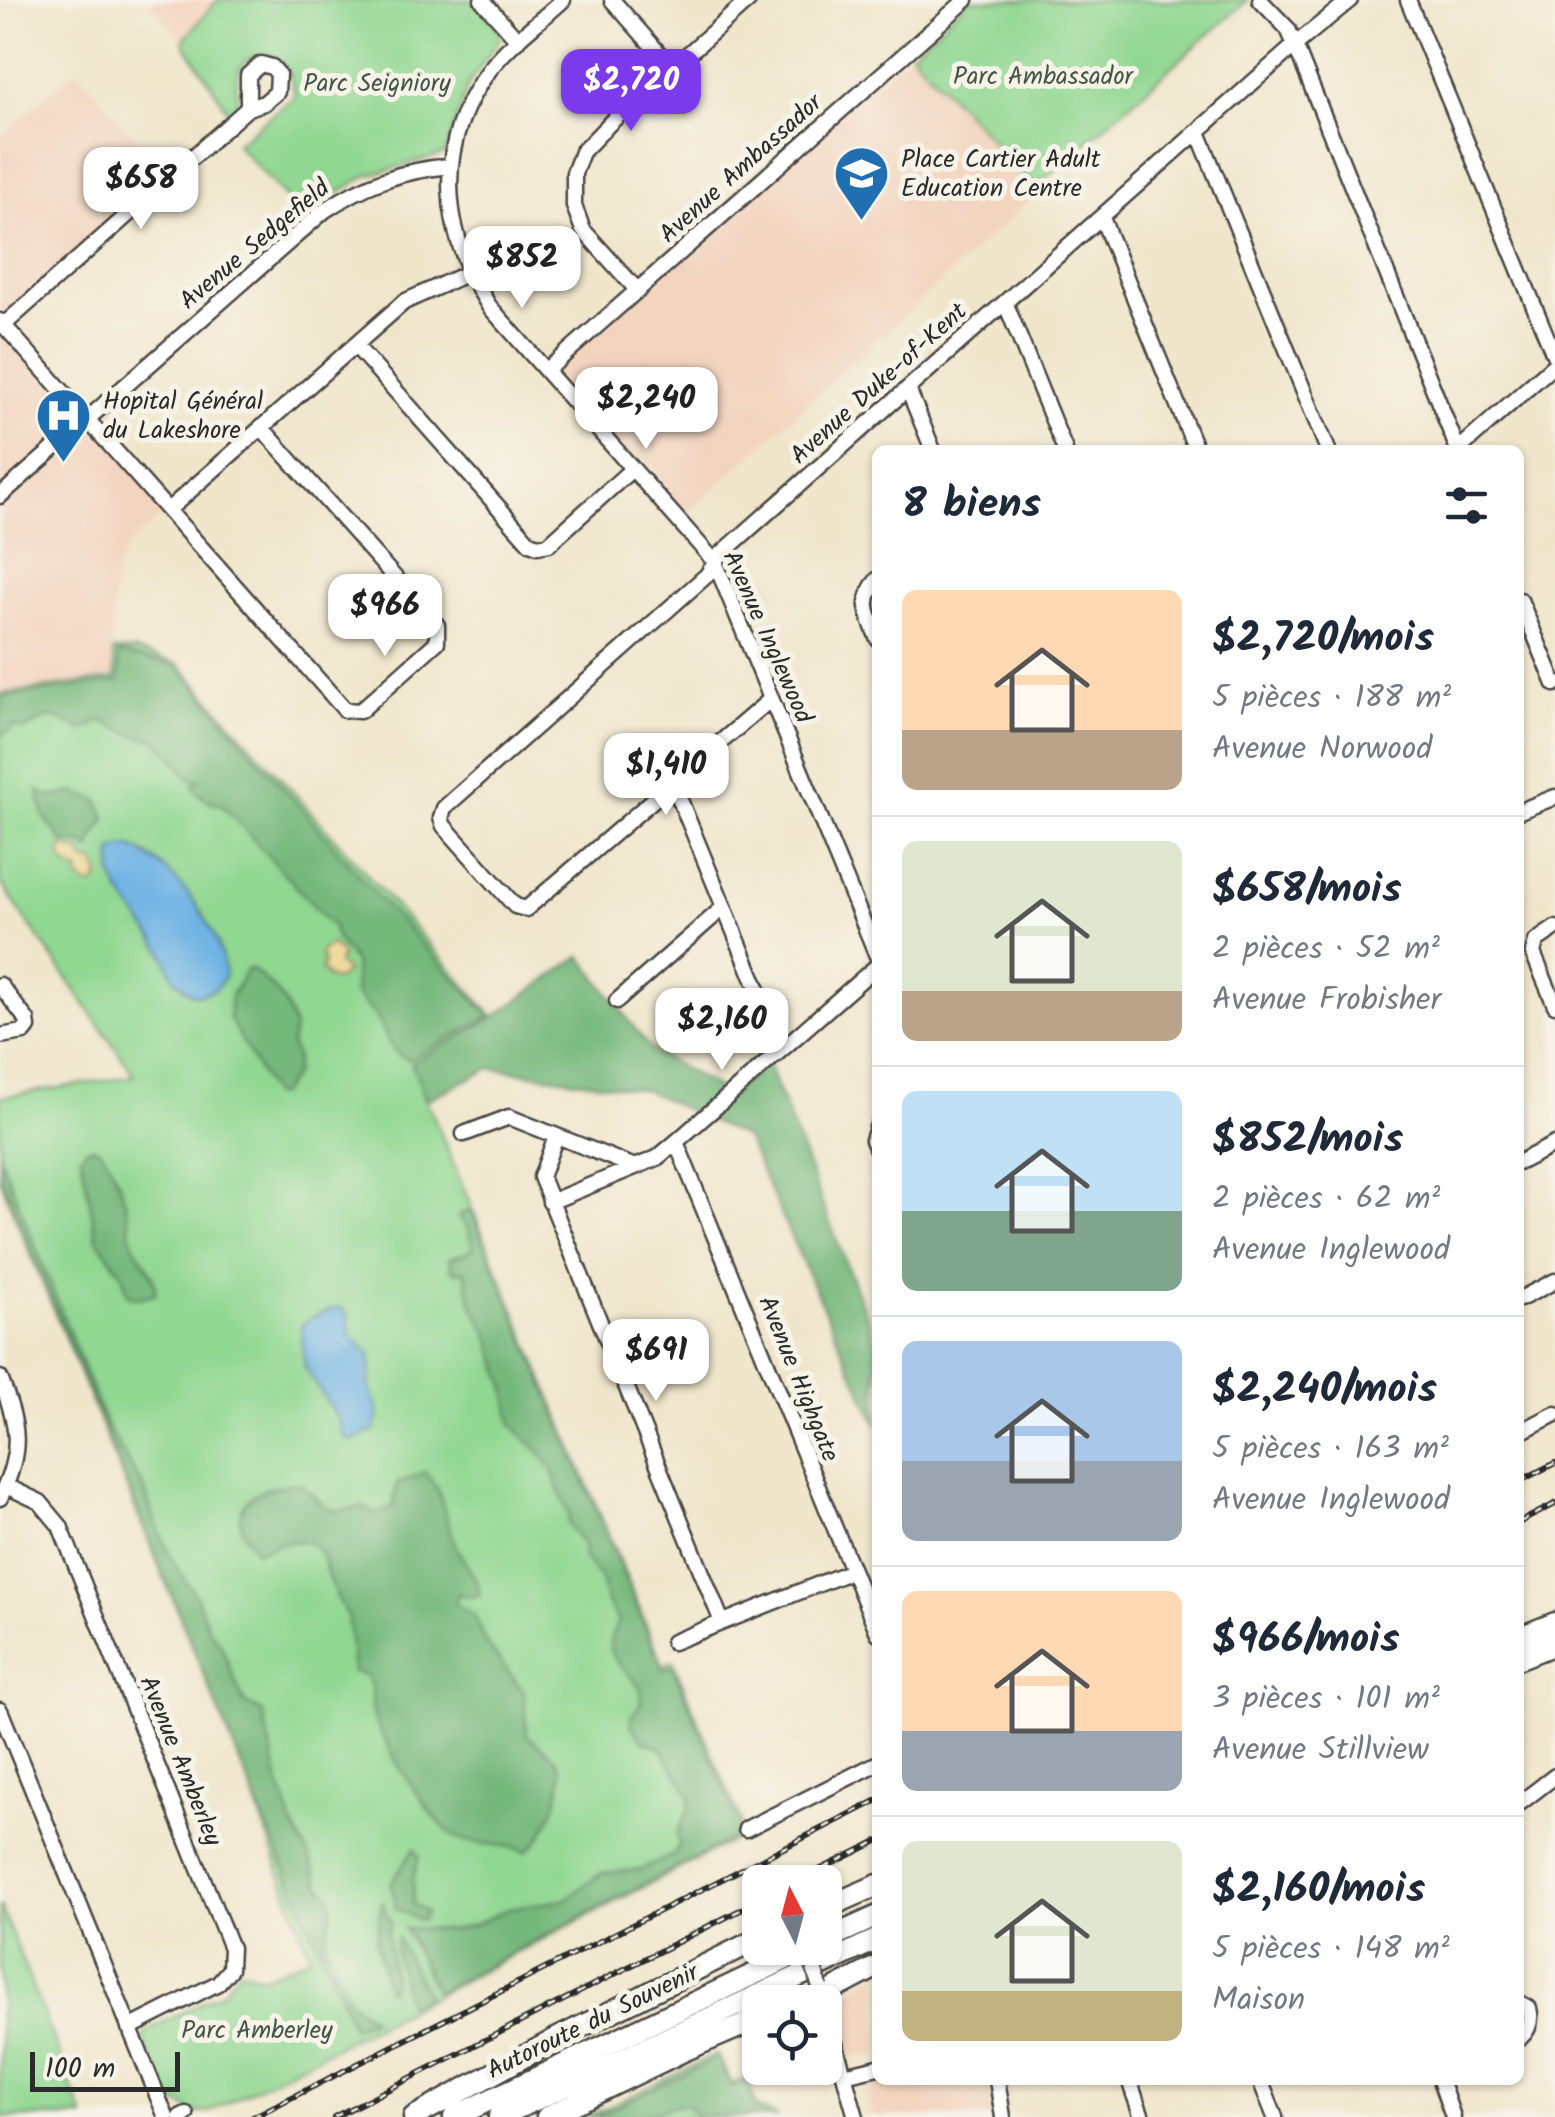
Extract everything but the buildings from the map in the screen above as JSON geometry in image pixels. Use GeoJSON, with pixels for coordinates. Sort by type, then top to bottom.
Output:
{"type":"FeatureCollection","features":[{"type":"Feature","properties":{"kind":"highway"},"geometry":{"type":"LineString","coordinates":[[1524,1649],[1555,1623]]}},
{"type":"Feature","properties":{"kind":"highway"},"geometry":{"type":"LineString","coordinates":[[1524,1651],[1555,1644]]}},
{"type":"Feature","properties":{"kind":"highway"},"geometry":{"type":"LineString","coordinates":[[842,1901],[872,1888]]}},
{"type":"Feature","properties":{"kind":"highway"},"geometry":{"type":"LineString","coordinates":[[842,1932],[872,1919]]}},
{"type":"Feature","properties":{"kind":"highway","name":"Autoroute du Souvenir"},"geometry":{"type":"LineString","coordinates":[[499,2117],[872,1941]]}},
{"type":"Feature","properties":{"kind":"highway"},"geometry":{"type":"LineString","coordinates":[[414,2117],[556,2039],[742,1947]]}},
{"type":"Feature","properties":{"kind":"highway","name":"Autoroute du Souvenir"},"geometry":{"type":"LineString","coordinates":[[454,2117],[773,1965]]}},
{"type":"Feature","properties":{"kind":"highway"},"geometry":{"type":"LineString","coordinates":[[842,1987],[872,1970]]}},
{"type":"Feature","properties":{"kind":"highway"},"geometry":{"type":"LineString","coordinates":[[548,2117],[742,2026]]}},
{"type":"Feature","properties":{"kind":"street"},"geometry":{"type":"LineString","coordinates":[[482,0],[518,40]]}},
{"type":"Feature","properties":{"kind":"street"},"geometry":{"type":"LineString","coordinates":[[451,166],[460,125],[476,89],[518,40],[563,0]]}},
{"type":"Feature","properties":{"kind":"street"},"geometry":{"type":"LineString","coordinates":[[612,0],[672,68]]}},
{"type":"Feature","properties":{"kind":"street"},"geometry":{"type":"LineString","coordinates":[[638,291],[584,230],[574,206],[574,173],[582,152],[749,0]]}},
{"type":"Feature","properties":{"kind":"street","name":"Avenue Ambassador"},"geometry":{"type":"LineString","coordinates":[[546,372],[966,0]]}},
{"type":"Feature","properties":{"kind":"street"},"geometry":{"type":"LineString","coordinates":[[1260,0],[1288,29],[1456,445]]}},
{"type":"Feature","properties":{"kind":"street","name":"Avenue Duke-of-Kent"},"geometry":{"type":"LineString","coordinates":[[674,782],[526,909],[515,906],[441,818],[444,808],[707,575],[715,562],[908,388],[1350,0]]}},
{"type":"Feature","properties":{"kind":"street"},"geometry":{"type":"LineString","coordinates":[[1408,0],[1555,356]]}},
{"type":"Feature","properties":{"kind":"street"},"geometry":{"type":"LineString","coordinates":[[248,108],[3,322],[345,710],[360,710],[437,642],[437,626],[262,427]]}},
{"type":"Feature","properties":{"kind":"street"},"geometry":{"type":"LineString","coordinates":[[1198,132],[1326,445]]}},
{"type":"Feature","properties":{"kind":"street","name":"Avenue Inglewood"},"geometry":{"type":"LineString","coordinates":[[451,166],[454,226],[468,273],[489,306],[715,562],[872,946]]}},
{"type":"Feature","properties":{"kind":"street","name":"Avenue Sedgefield"},"geometry":{"type":"LineString","coordinates":[[0,496],[324,210],[376,181],[451,166]]}},
{"type":"Feature","properties":{"kind":"street"},"geometry":{"type":"LineString","coordinates":[[1102,218],[1194,445]]}},
{"type":"Feature","properties":{"kind":"street"},"geometry":{"type":"LineString","coordinates":[[168,510],[404,302],[423,290],[468,273]]}},
{"type":"Feature","properties":{"kind":"street"},"geometry":{"type":"LineString","coordinates":[[1005,302],[1063,445]]}},
{"type":"Feature","properties":{"kind":"street"},"geometry":{"type":"LineString","coordinates":[[355,344],[530,542],[538,546],[549,544],[632,469]]}},
{"type":"Feature","properties":{"kind":"street"},"geometry":{"type":"LineString","coordinates":[[1464,445],[1555,364]]}},
{"type":"Feature","properties":{"kind":"street"},"geometry":{"type":"LineString","coordinates":[[908,388],[931,445]]}},
{"type":"Feature","properties":{"kind":"street"},"geometry":{"type":"LineString","coordinates":[[872,586],[866,594],[864,608],[872,626]]}},
{"type":"Feature","properties":{"kind":"street"},"geometry":{"type":"LineString","coordinates":[[1524,610],[1555,684]]}},
{"type":"Feature","properties":{"kind":"street"},"geometry":{"type":"LineString","coordinates":[[771,699],[674,782],[782,1048]]}},
{"type":"Feature","properties":{"kind":"street"},"geometry":{"type":"LineString","coordinates":[[1524,809],[1555,797]]}},
{"type":"Feature","properties":{"kind":"street"},"geometry":{"type":"LineString","coordinates":[[618,1001],[724,908]]}},
{"type":"Feature","properties":{"kind":"street"},"geometry":{"type":"LineString","coordinates":[[1555,928],[1536,941],[1534,953],[1555,1005]]}},
{"type":"Feature","properties":{"kind":"street"},"geometry":{"type":"LineString","coordinates":[[550,1202],[656,1158],[872,966]]}},
{"type":"Feature","properties":{"kind":"street"},"geometry":{"type":"LineString","coordinates":[[0,984],[28,1027],[24,1032],[0,1036]]}},
{"type":"Feature","properties":{"kind":"street"},"geometry":{"type":"LineString","coordinates":[[464,1134],[508,1117],[635,1167]]}},
{"type":"Feature","properties":{"kind":"street"},"geometry":{"type":"LineString","coordinates":[[556,1136],[541,1177],[722,1622]]}},
{"type":"Feature","properties":{"kind":"street","name":"Avenue Highgate"},"geometry":{"type":"LineString","coordinates":[[676,1142],[872,1619]]}},
{"type":"Feature","properties":{"kind":"street"},"geometry":{"type":"LineString","coordinates":[[1524,1160],[1555,1144]]}},
{"type":"Feature","properties":{"kind":"street"},"geometry":{"type":"LineString","coordinates":[[1524,1297],[1555,1281]]}},
{"type":"Feature","properties":{"kind":"street"},"geometry":{"type":"LineString","coordinates":[[0,1378],[14,1413],[17,1439],[14,1466],[3,1492]]}},
{"type":"Feature","properties":{"kind":"street"},"geometry":{"type":"LineString","coordinates":[[1524,1430],[1555,1414]]}},
{"type":"Feature","properties":{"kind":"street","name":"Avenue Amberley"},"geometry":{"type":"LineString","coordinates":[[3,1492],[40,1502],[60,1526],[231,1948],[232,1964],[218,1983],[129,2028]]}},
{"type":"Feature","properties":{"kind":"street"},"geometry":{"type":"LineString","coordinates":[[674,1642],[852,1571]]}},
{"type":"Feature","properties":{"kind":"street"},"geometry":{"type":"LineString","coordinates":[[0,1710],[166,2117]]}},
{"type":"Feature","properties":{"kind":"street"},"geometry":{"type":"LineString","coordinates":[[746,1829],[872,1766]]}},
{"type":"Feature","properties":{"kind":"street"},"geometry":{"type":"LineString","coordinates":[[1524,1800],[1555,1776]]}},
{"type":"Feature","properties":{"kind":"street"},"geometry":{"type":"LineString","coordinates":[[1524,2005],[1529,2008],[1530,2017],[1524,2034]]}},
{"type":"Feature","properties":{"kind":"street"},"geometry":{"type":"LineString","coordinates":[[844,2075],[872,2068]]}},
{"type":"Feature","properties":{"kind":"street"},"geometry":{"type":"LineString","coordinates":[[842,2069],[856,2117]]}},
{"type":"Feature","properties":{"kind":"street"},"geometry":{"type":"LineString","coordinates":[[998,2085],[1003,2117]]}},
{"type":"Feature","properties":{"kind":"street"},"geometry":{"type":"LineString","coordinates":[[1131,2085],[1142,2117]]}},
{"type":"Feature","properties":{"kind":"street"},"geometry":{"type":"LineString","coordinates":[[1262,2085],[1275,2117]]}},
{"type":"Feature","properties":{"kind":"street"},"geometry":{"type":"LineString","coordinates":[[1442,2085],[1453,2117]]}},
{"type":"Feature","properties":{"kind":"shaded area"},"geometry":{"type":"Polygon","coordinates":[[[148,0],[214,0],[183,41],[148,0]]]}},
{"type":"Feature","properties":{"kind":"shaded area","name":"Place Cartier Adult Education Centre"},"geometry":{"type":"Polygon","coordinates":[[[911,53],[1041,190],[679,521],[546,371],[911,53]]]}},
{"type":"Feature","properties":{"kind":"shaded area","name":"Hopital Général du Lakeshore"},"geometry":{"type":"Polygon","coordinates":[[[76,69],[168,174],[6,323],[168,510],[127,547],[115,576],[111,633],[115,678],[0,694],[0,138],[76,69]]]}},
{"type":"Feature","properties":{"kind":"shaded area"},"geometry":{"type":"Polygon","coordinates":[[[872,1975],[872,2055],[855,2057],[847,2052],[842,2034],[842,1999],[872,1975]]]}},
{"type":"Feature","properties":{"kind":"shaded area"},"geometry":{"type":"Polygon","coordinates":[[[872,2080],[872,2085],[1012,2085],[1007,2110],[989,2117],[872,2117],[863,2085],[872,2080]]]}},
{"type":"Feature","properties":{"kind":"green space","name":"Parc Seigniory"},"geometry":{"type":"Polygon","coordinates":[[[217,0],[474,0],[500,32],[500,39],[469,83],[445,154],[366,176],[302,215],[236,144],[295,96],[286,68],[266,55],[246,61],[237,77],[238,106],[230,114],[183,41],[217,0]]]}},
{"type":"Feature","properties":{"kind":"green space","name":"Parc Ambassador"},"geometry":{"type":"Polygon","coordinates":[[[969,0],[1248,0],[1035,187],[911,53],[969,0]]]}},
{"type":"Feature","properties":{"kind":"green space","name":"Parc Amberley"},"geometry":{"type":"Polygon","coordinates":[[[113,651],[136,651],[179,664],[494,1017],[412,1065],[663,1665],[673,1661],[741,1821],[737,1839],[209,2112],[191,2113],[183,2105],[169,2102],[144,2042],[145,2032],[223,1991],[239,1969],[262,1977],[310,1957],[253,1794],[0,1180],[0,1097],[135,1076],[0,882],[0,694],[115,678],[113,651]]]}},
{"type":"Feature","properties":{"kind":"green space"},"geometry":{"type":"Polygon","coordinates":[[[118,653],[178,666],[378,897],[490,1016],[410,1060],[403,1057],[393,1049],[376,1017],[355,994],[354,962],[336,938],[333,927],[222,805],[199,794],[193,785],[199,781],[190,778],[156,739],[102,721],[81,730],[55,717],[25,730],[16,726],[0,736],[0,697],[119,681],[118,653]]]}},
{"type":"Feature","properties":{"kind":"green space"},"geometry":{"type":"Polygon","coordinates":[[[38,790],[50,797],[73,792],[98,800],[106,819],[91,848],[63,842],[44,816],[38,790]]]}},
{"type":"Feature","properties":{"kind":"green space"},"geometry":{"type":"Polygon","coordinates":[[[581,956],[651,1050],[730,1095],[767,1062],[872,1330],[872,1414],[746,1138],[645,1090],[491,1068],[426,1100],[412,1064],[494,1017],[581,956]]]}},
{"type":"Feature","properties":{"kind":"green space"},"geometry":{"type":"Polygon","coordinates":[[[247,969],[274,988],[286,1005],[294,1028],[291,1046],[296,1056],[295,1073],[279,1095],[272,1095],[229,1018],[231,996],[247,969]]]}},
{"type":"Feature","properties":{"kind":"green space"},"geometry":{"type":"Polygon","coordinates":[[[93,1147],[100,1149],[117,1179],[132,1240],[152,1274],[155,1294],[137,1298],[128,1295],[122,1274],[97,1240],[81,1156],[93,1147]]]}},
{"type":"Feature","properties":{"kind":"green space"},"geometry":{"type":"Polygon","coordinates":[[[0,1157],[107,1427],[144,1488],[173,1561],[221,1645],[244,1703],[263,1712],[293,1826],[320,1885],[331,1898],[332,1914],[324,1941],[349,2001],[372,2018],[353,2027],[253,1794],[0,1175],[0,1157]]]}},
{"type":"Feature","properties":{"kind":"green space"},"geometry":{"type":"Polygon","coordinates":[[[471,1210],[663,1669],[673,1666],[740,1826],[735,1837],[436,1992],[405,1928],[453,1930],[510,1908],[564,1900],[602,1873],[640,1870],[674,1855],[679,1845],[677,1834],[690,1806],[690,1795],[661,1748],[644,1741],[632,1728],[631,1716],[642,1697],[641,1690],[611,1650],[618,1621],[607,1602],[601,1579],[584,1559],[583,1545],[568,1524],[569,1515],[551,1468],[512,1425],[506,1389],[489,1335],[472,1304],[465,1272],[452,1271],[449,1258],[468,1252],[473,1246],[458,1215],[471,1210]]]}},
{"type":"Feature","properties":{"kind":"green space"},"geometry":{"type":"Polygon","coordinates":[[[425,1472],[437,1491],[459,1553],[479,1589],[480,1595],[458,1594],[455,1604],[474,1615],[487,1644],[524,1692],[527,1735],[550,1753],[560,1768],[560,1788],[552,1814],[540,1837],[526,1851],[464,1840],[446,1830],[408,1780],[385,1741],[373,1713],[372,1690],[366,1675],[353,1672],[348,1619],[321,1553],[312,1544],[301,1541],[279,1543],[257,1552],[241,1522],[247,1501],[284,1485],[301,1484],[334,1510],[364,1506],[375,1514],[393,1508],[397,1484],[425,1472]]]}},
{"type":"Feature","properties":{"kind":"green space"},"geometry":{"type":"Polygon","coordinates":[[[414,1849],[419,1857],[413,1879],[413,1904],[425,1912],[422,1921],[396,1909],[391,1883],[414,1849]]]}},
{"type":"Feature","properties":{"kind":"green space"},"geometry":{"type":"Polygon","coordinates":[[[382,1900],[391,1925],[387,1932],[393,1978],[391,1989],[387,1990],[376,1940],[382,1900]]]}},
{"type":"Feature","properties":{"kind":"green space"},"geometry":{"type":"Polygon","coordinates":[[[0,1905],[84,2117],[0,2117],[0,1905]]]}},
{"type":"Feature","properties":{"kind":"green space"},"geometry":{"type":"Polygon","coordinates":[[[397,1938],[427,1996],[408,2006],[395,1950],[397,1938]]]}},
{"type":"Feature","properties":{"kind":"green space"},"geometry":{"type":"Polygon","coordinates":[[[717,2054],[732,2084],[742,2079],[742,2085],[750,2085],[757,2106],[779,2117],[587,2117],[717,2054]]]}},
{"type":"Feature","properties":{"kind":"green space"},"geometry":{"type":"Polygon","coordinates":[[[717,2058],[731,2087],[742,2082],[747,2085],[756,2109],[770,2117],[697,2117],[689,2106],[679,2104],[642,2117],[595,2117],[717,2058]]]}},
{"type":"Feature","properties":{"kind":"sand"},"geometry":{"type":"Polygon","coordinates":[[[63,846],[81,852],[85,862],[94,862],[100,875],[95,885],[87,885],[78,877],[79,871],[71,869],[60,856],[63,846]]]}},
{"type":"Feature","properties":{"kind":"sand"},"geometry":{"type":"Polygon","coordinates":[[[331,944],[342,954],[338,964],[347,972],[337,980],[328,978],[321,969],[321,951],[331,944]]]}},
{"type":"Feature","properties":{"kind":"water"},"geometry":{"type":"Polygon","coordinates":[[[130,846],[147,855],[179,883],[205,919],[222,957],[225,976],[215,990],[199,995],[190,993],[174,978],[162,950],[120,892],[112,874],[113,850],[130,846]]]}},
{"type":"Feature","properties":{"kind":"water"},"geometry":{"type":"Polygon","coordinates":[[[335,1308],[348,1315],[351,1336],[370,1354],[370,1389],[378,1413],[374,1431],[351,1441],[345,1438],[337,1417],[305,1367],[301,1326],[335,1308]]]}},
{"type":"Feature","properties":{"kind":"railway"},"geometry":{"type":"LineString","coordinates":[[1524,1479],[1555,1463]]}},
{"type":"Feature","properties":{"kind":"railway"},"geometry":{"type":"LineString","coordinates":[[1524,1520],[1555,1504]]}},
{"type":"Feature","properties":{"kind":"railway"},"geometry":{"type":"LineString","coordinates":[[253,2117],[872,1803]]}},
{"type":"Feature","properties":{"kind":"railway"},"geometry":{"type":"LineString","coordinates":[[829,1865],[872,1844]]}},
{"type":"Feature","properties":{"kind":"railway"},"geometry":{"type":"LineString","coordinates":[[334,2117],[742,1909]]}},
{"type":"Feature","properties":{"kind":"place","name":"Place Cartier Adult Education Centre"},"geometry":{"type":"Point","coordinates":[862,223]}},
{"type":"Feature","properties":{"kind":"place","name":"Hopital Général du Lakeshore"},"geometry":{"type":"Point","coordinates":[64,465]}}]}
